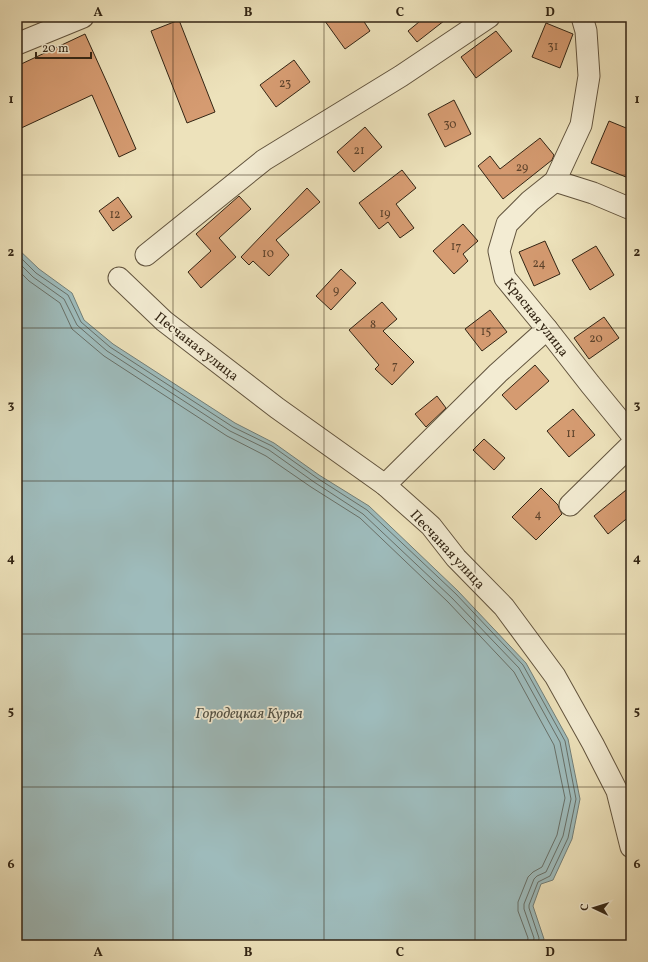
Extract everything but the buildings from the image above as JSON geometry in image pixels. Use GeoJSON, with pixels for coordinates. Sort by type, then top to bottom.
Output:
{"type":"FeatureCollection","features":[{"type":"Feature","properties":{"kind":"street"},"geometry":{"type":"LineString","coordinates":[[17,44],[83,17]]}},
{"type":"Feature","properties":{"kind":"street"},"geometry":{"type":"LineString","coordinates":[[146,254],[264,160],[401,76],[489,17]]}},
{"type":"Feature","properties":{"kind":"street","name":"Красная улица"},"geometry":{"type":"LineString","coordinates":[[582,17],[586,31],[589,76],[581,125],[555,182],[530,201],[507,224],[499,251],[505,278],[631,434]]}},
{"type":"Feature","properties":{"kind":"street"},"geometry":{"type":"LineString","coordinates":[[587,49],[596,17]]}},
{"type":"Feature","properties":{"kind":"street"},"geometry":{"type":"LineString","coordinates":[[555,182],[593,193],[631,209]]}},
{"type":"Feature","properties":{"kind":"street","name":"Песчаная улица"},"geometry":{"type":"LineString","coordinates":[[119,278],[164,321],[277,408],[385,486],[431,526],[456,558],[504,607],[555,676],[617,791],[631,847]]}},
{"type":"Feature","properties":{"kind":"street"},"geometry":{"type":"LineString","coordinates":[[385,486],[498,373],[547,329]]}},
{"type":"Feature","properties":{"kind":"street"},"geometry":{"type":"LineString","coordinates":[[570,505],[631,445]]}},
{"type":"Feature","properties":{"kind":"water","name":"Городецкая Курья"},"geometry":{"type":"Polygon","coordinates":[[[17,248],[39,269],[72,293],[84,320],[113,344],[235,423],[274,443],[319,475],[369,506],[458,591],[526,663],[568,739],[580,799],[572,839],[553,880],[541,884],[533,906],[544,939],[541,945],[17,945],[17,248]]]}}]}
